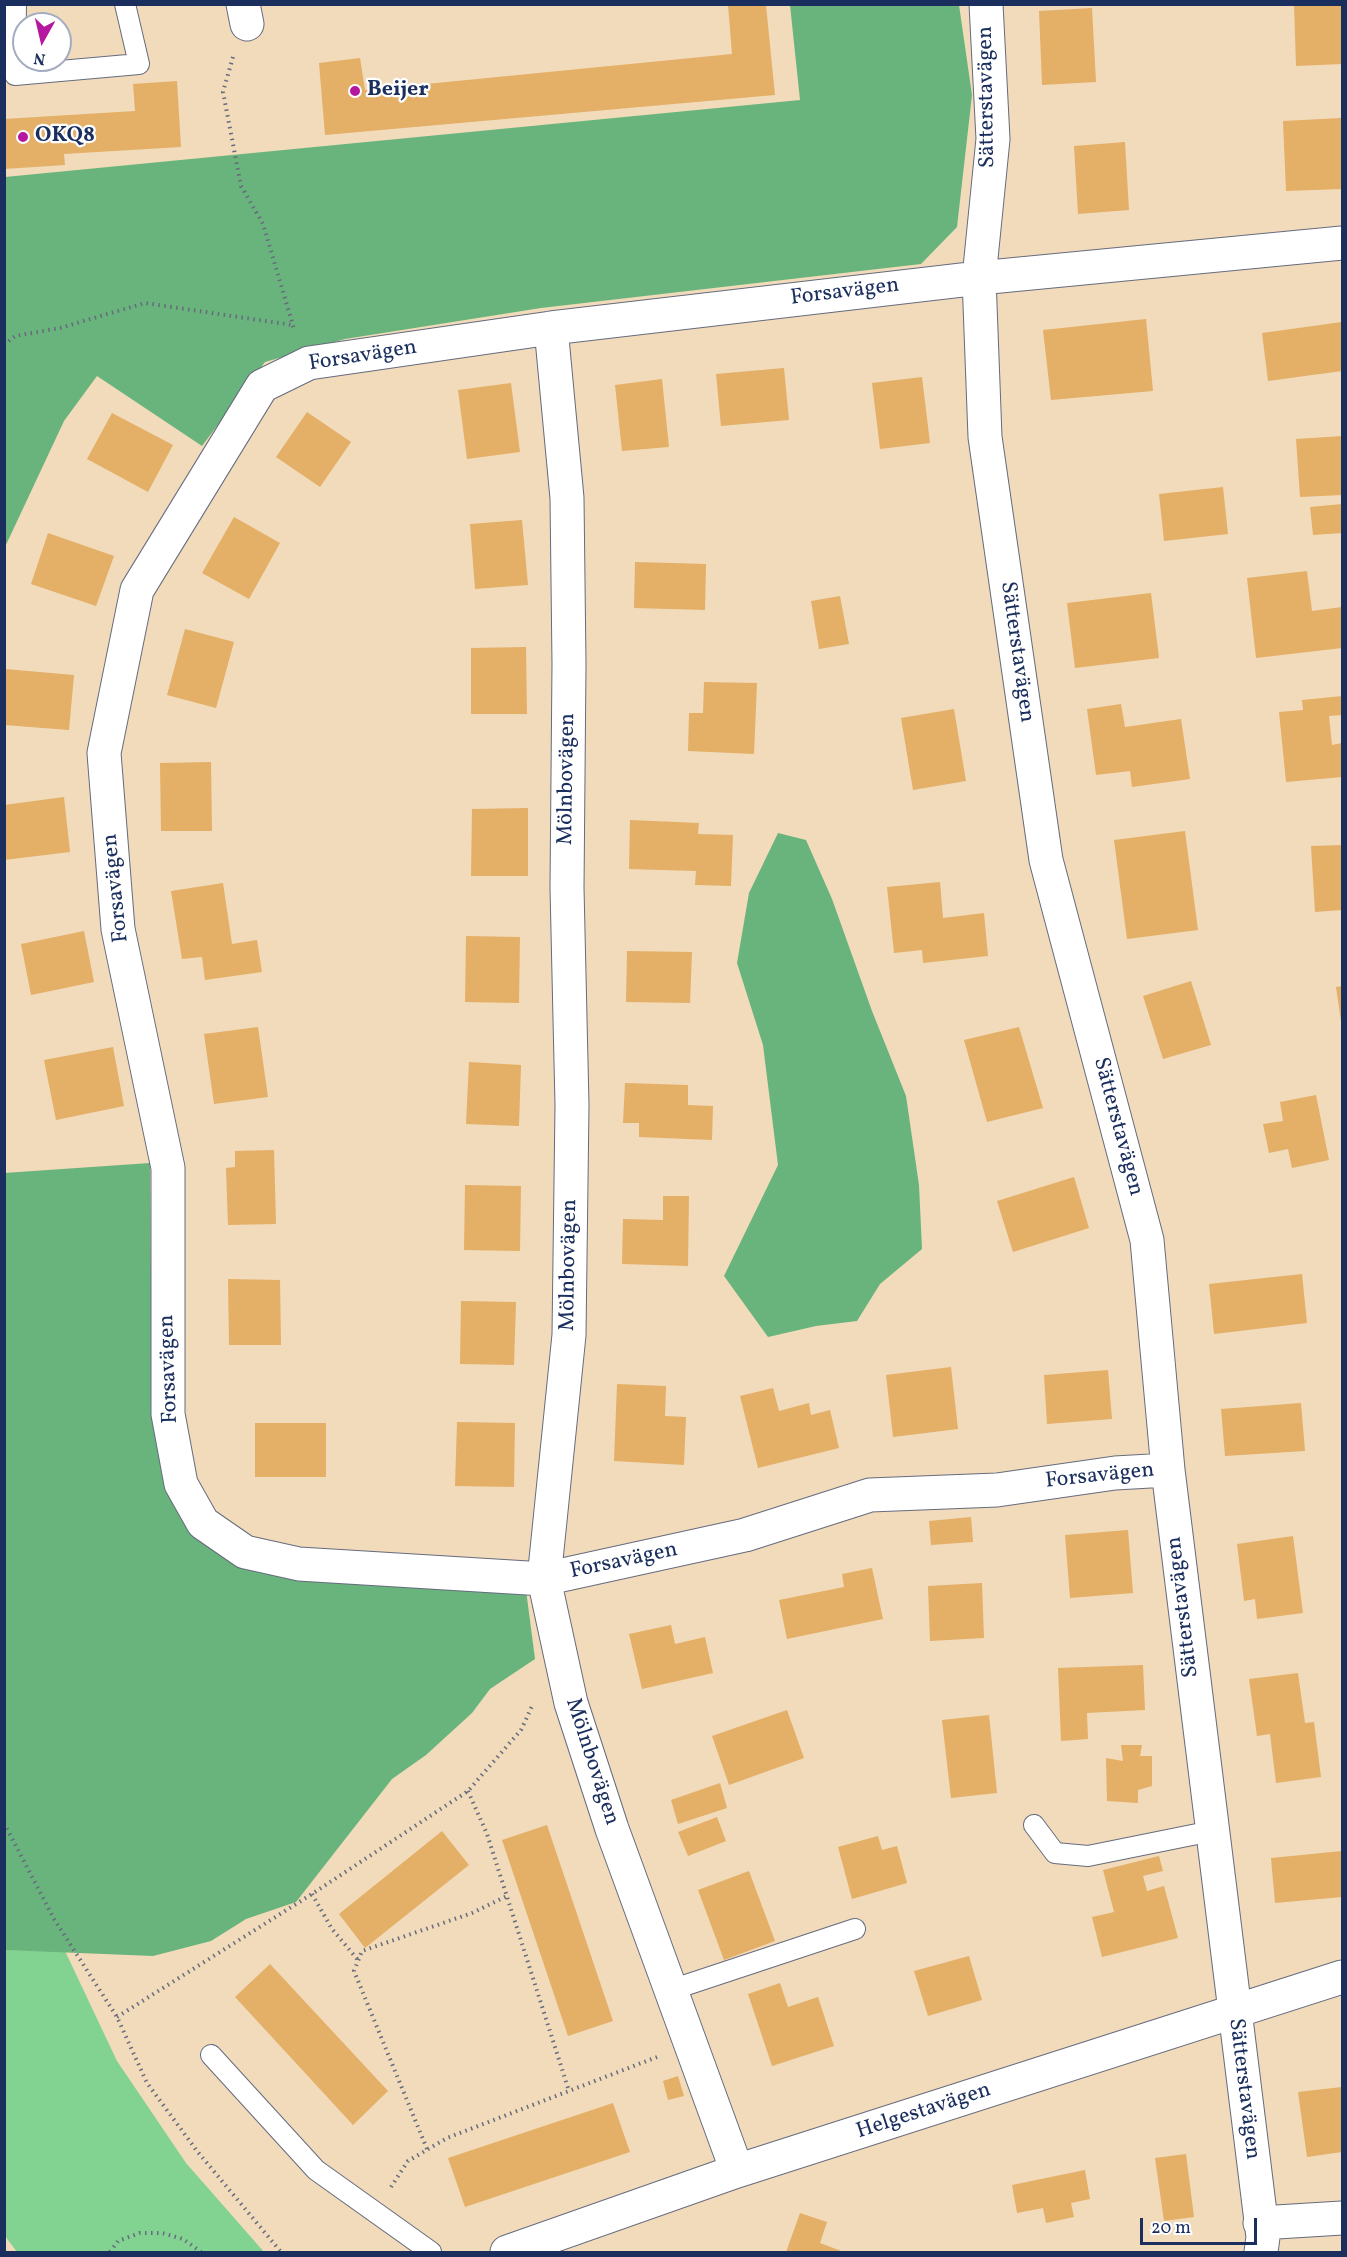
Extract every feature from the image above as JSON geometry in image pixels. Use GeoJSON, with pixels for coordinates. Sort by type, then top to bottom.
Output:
{"type":"FeatureCollection","features":[{"type":"Feature","properties":{"kind":"street","name":"Sätterstavägen"},"geometry":{"type":"LineString","coordinates":[[986,4],[993,139],[979,278],[985,437],[1046,860],[1147,1240],[1168,1470],[1261,2238]]}},
{"type":"Feature","properties":{"kind":"street","name":"Forsavägen"},"geometry":{"type":"LineString","coordinates":[[1168,1470],[1115,1473],[997,1490],[870,1495],[745,1535],[544,1579],[298,1564],[245,1552],[203,1523],[181,1484],[168,1414],[168,1168],[118,929],[104,753],[137,590],[262,386],[309,363],[551,328],[979,278],[1342,243]]}},
{"type":"Feature","properties":{"kind":"street","name":"Mölnbovägen"},"geometry":{"type":"LineString","coordinates":[[551,328],[567,498],[569,664],[567,888],[572,1105],[569,1335],[544,1579],[571,1703],[670,1990],[737,2171]]}},
{"type":"Feature","properties":{"kind":"street","name":"Helgestavägen"},"geometry":{"type":"LineString","coordinates":[[507,2253],[737,2171],[1342,1977]]}},
{"type":"Feature","properties":{"kind":"street"},"geometry":{"type":"LineString","coordinates":[[1261,2238],[1342,2218]]}},
{"type":"Feature","properties":{"kind":"lane"},"geometry":{"type":"LineString","coordinates":[[16,4],[15,75],[139,64],[125,4]]}},
{"type":"Feature","properties":{"kind":"lane"},"geometry":{"type":"LineString","coordinates":[[1034,1825],[1054,1853],[1089,1856],[1212,1831]]}},
{"type":"Feature","properties":{"kind":"lane"},"geometry":{"type":"LineString","coordinates":[[670,1990],[855,1929]]}},
{"type":"Feature","properties":{"kind":"lane"},"geometry":{"type":"LineString","coordinates":[[211,2055],[316,2170],[431,2253]]}},
{"type":"Feature","properties":{"kind":"path"},"geometry":{"type":"LineString","coordinates":[[245,14],[222,92],[241,186],[263,224],[292,326],[309,363]]}},
{"type":"Feature","properties":{"kind":"path"},"geometry":{"type":"LineString","coordinates":[[4,345],[15,336],[60,328],[145,303],[292,326]]}},
{"type":"Feature","properties":{"kind":"path"},"geometry":{"type":"LineString","coordinates":[[117,2017],[312,1894],[468,1791],[520,1730],[535,1700]]}},
{"type":"Feature","properties":{"kind":"path"},"geometry":{"type":"LineString","coordinates":[[468,1791],[487,1834],[569,2091]]}},
{"type":"Feature","properties":{"kind":"path"},"geometry":{"type":"LineString","coordinates":[[4,1823],[54,1919],[117,2017],[147,2083],[197,2151],[281,2253]]}},
{"type":"Feature","properties":{"kind":"path"},"geometry":{"type":"LineString","coordinates":[[312,1894],[332,1929],[358,1960]]}},
{"type":"Feature","properties":{"kind":"path"},"geometry":{"type":"LineString","coordinates":[[427,2150],[354,1971],[362,1951],[472,1913],[507,1896]]}},
{"type":"Feature","properties":{"kind":"path"},"geometry":{"type":"LineString","coordinates":[[375,2212],[408,2161],[447,2138],[690,2045]]}},
{"type":"Feature","properties":{"kind":"path"},"geometry":{"type":"LineString","coordinates":[[110,2253],[118,2241],[140,2233],[162,2233],[183,2239],[201,2253]]}},
{"type":"Feature","properties":{"kind":"green space"},"geometry":{"type":"Polygon","coordinates":[[[790,5],[959,5],[972,95],[957,227],[921,264],[541,308],[345,339],[265,362],[202,446],[97,376],[64,421],[5,547],[5,177],[800,100],[790,5]]]}},
{"type":"Feature","properties":{"kind":"green space"},"geometry":{"type":"Polygon","coordinates":[[[778,833],[806,840],[832,899],[872,1011],[906,1096],[919,1185],[922,1249],[880,1284],[857,1321],[816,1326],[768,1337],[724,1276],[778,1165],[763,1045],[737,963],[749,893],[778,833]]]}},
{"type":"Feature","properties":{"kind":"green space"},"geometry":{"type":"Polygon","coordinates":[[[150,1163],[152,1408],[162,1476],[210,1537],[526,1590],[535,1659],[490,1689],[472,1713],[426,1755],[392,1779],[296,1902],[246,1919],[211,1941],[153,1956],[5,1950],[4,1173],[150,1163]]]}},
{"type":"Feature","properties":{"kind":"green space"},"geometry":{"type":"Polygon","coordinates":[[[5,1950],[65,1951],[117,2061],[186,2163],[264,2252],[17,2252],[5,2236],[5,1950]]]}},
{"type":"Feature","properties":{"kind":"building"},"geometry":{"type":"Polygon","coordinates":[[[1294,4],[1342,4],[1342,64],[1296,66],[1294,4]]]}},
{"type":"Feature","properties":{"kind":"building"},"geometry":{"type":"Polygon","coordinates":[[[728,5],[766,5],[775,95],[325,135],[319,63],[360,58],[365,90],[732,54],[728,5]]]}},
{"type":"Feature","properties":{"kind":"building"},"geometry":{"type":"Polygon","coordinates":[[[1092,8],[1096,82],[1042,85],[1039,11],[1092,8]]]}},
{"type":"Feature","properties":{"kind":"building"},"geometry":{"type":"Polygon","coordinates":[[[177,81],[181,147],[64,154],[65,165],[4,169],[4,119],[135,111],[133,84],[177,81]]]}},
{"type":"Feature","properties":{"kind":"building"},"geometry":{"type":"Polygon","coordinates":[[[1341,118],[1342,189],[1286,191],[1283,121],[1341,118]]]}},
{"type":"Feature","properties":{"kind":"building"},"geometry":{"type":"Polygon","coordinates":[[[1125,142],[1129,210],[1078,214],[1074,146],[1125,142]]]}},
{"type":"Feature","properties":{"kind":"building"},"geometry":{"type":"Polygon","coordinates":[[[1146,319],[1153,391],[1051,400],[1043,330],[1146,319]]]}},
{"type":"Feature","properties":{"kind":"building"},"geometry":{"type":"Polygon","coordinates":[[[1342,322],[1342,371],[1268,381],[1262,333],[1342,322]]]}},
{"type":"Feature","properties":{"kind":"building"},"geometry":{"type":"Polygon","coordinates":[[[784,368],[789,420],[721,426],[716,374],[784,368]]]}},
{"type":"Feature","properties":{"kind":"building"},"geometry":{"type":"Polygon","coordinates":[[[922,377],[930,443],[880,449],[872,383],[922,377]]]}},
{"type":"Feature","properties":{"kind":"building"},"geometry":{"type":"Polygon","coordinates":[[[662,379],[669,447],[622,451],[615,385],[662,379]]]}},
{"type":"Feature","properties":{"kind":"building"},"geometry":{"type":"Polygon","coordinates":[[[511,383],[520,452],[467,459],[458,390],[511,383]]]}},
{"type":"Feature","properties":{"kind":"building"},"geometry":{"type":"Polygon","coordinates":[[[307,412],[351,442],[320,487],[276,457],[307,412]]]}},
{"type":"Feature","properties":{"kind":"building"},"geometry":{"type":"Polygon","coordinates":[[[112,413],[173,445],[148,492],[87,459],[112,413]]]}},
{"type":"Feature","properties":{"kind":"building"},"geometry":{"type":"Polygon","coordinates":[[[1342,436],[1342,495],[1300,497],[1296,439],[1342,436]]]}},
{"type":"Feature","properties":{"kind":"building"},"geometry":{"type":"Polygon","coordinates":[[[1223,487],[1228,534],[1164,541],[1159,494],[1223,487]]]}},
{"type":"Feature","properties":{"kind":"building"},"geometry":{"type":"Polygon","coordinates":[[[1342,504],[1342,533],[1313,535],[1310,507],[1342,504]]]}},
{"type":"Feature","properties":{"kind":"building"},"geometry":{"type":"Polygon","coordinates":[[[234,517],[280,543],[249,599],[202,573],[234,517]]]}},
{"type":"Feature","properties":{"kind":"building"},"geometry":{"type":"Polygon","coordinates":[[[522,520],[528,585],[475,589],[470,524],[522,520]]]}},
{"type":"Feature","properties":{"kind":"building"},"geometry":{"type":"Polygon","coordinates":[[[48,533],[114,556],[96,606],[31,584],[48,533]]]}},
{"type":"Feature","properties":{"kind":"building"},"geometry":{"type":"Polygon","coordinates":[[[635,562],[706,564],[705,610],[634,608],[635,562]]]}},
{"type":"Feature","properties":{"kind":"building"},"geometry":{"type":"Polygon","coordinates":[[[1307,571],[1312,611],[1342,607],[1342,648],[1256,658],[1247,578],[1307,571]]]}},
{"type":"Feature","properties":{"kind":"building"},"geometry":{"type":"Polygon","coordinates":[[[1151,593],[1159,658],[1075,668],[1067,603],[1151,593]]]}},
{"type":"Feature","properties":{"kind":"building"},"geometry":{"type":"Polygon","coordinates":[[[840,596],[849,644],[819,649],[811,601],[840,596]]]}},
{"type":"Feature","properties":{"kind":"building"},"geometry":{"type":"Polygon","coordinates":[[[185,629],[234,642],[216,708],[167,695],[185,629]]]}},
{"type":"Feature","properties":{"kind":"building"},"geometry":{"type":"Polygon","coordinates":[[[526,647],[527,714],[471,714],[471,648],[526,647]]]}},
{"type":"Feature","properties":{"kind":"building"},"geometry":{"type":"Polygon","coordinates":[[[5,669],[74,675],[69,730],[4,725],[5,669]]]}},
{"type":"Feature","properties":{"kind":"building"},"geometry":{"type":"Polygon","coordinates":[[[704,682],[757,683],[754,754],[688,751],[689,713],[703,713],[704,682]]]}},
{"type":"Feature","properties":{"kind":"building"},"geometry":{"type":"Polygon","coordinates":[[[1342,696],[1342,715],[1329,716],[1332,745],[1342,743],[1342,777],[1286,782],[1279,712],[1303,710],[1302,700],[1342,696]]]}},
{"type":"Feature","properties":{"kind":"building"},"geometry":{"type":"Polygon","coordinates":[[[1121,704],[1125,727],[1181,719],[1190,779],[1132,787],[1130,771],[1096,775],[1087,709],[1121,704]]]}},
{"type":"Feature","properties":{"kind":"building"},"geometry":{"type":"Polygon","coordinates":[[[954,709],[966,781],[913,790],[901,718],[954,709]]]}},
{"type":"Feature","properties":{"kind":"building"},"geometry":{"type":"Polygon","coordinates":[[[211,762],[212,831],[161,831],[160,763],[211,762]]]}},
{"type":"Feature","properties":{"kind":"building"},"geometry":{"type":"Polygon","coordinates":[[[64,797],[70,852],[4,860],[4,805],[64,797]]]}},
{"type":"Feature","properties":{"kind":"building"},"geometry":{"type":"Polygon","coordinates":[[[528,808],[528,876],[471,876],[472,809],[528,808]]]}},
{"type":"Feature","properties":{"kind":"building"},"geometry":{"type":"Polygon","coordinates":[[[630,820],[699,823],[698,834],[733,835],[731,886],[695,885],[696,871],[629,869],[630,820]]]}},
{"type":"Feature","properties":{"kind":"building"},"geometry":{"type":"Polygon","coordinates":[[[1185,831],[1198,930],[1127,939],[1114,840],[1185,831]]]}},
{"type":"Feature","properties":{"kind":"building"},"geometry":{"type":"Polygon","coordinates":[[[1342,845],[1342,910],[1315,912],[1311,846],[1342,845]]]}},
{"type":"Feature","properties":{"kind":"building"},"geometry":{"type":"Polygon","coordinates":[[[940,882],[943,918],[984,913],[988,956],[923,963],[922,950],[894,953],[887,887],[940,882]]]}},
{"type":"Feature","properties":{"kind":"building"},"geometry":{"type":"Polygon","coordinates":[[[223,883],[232,944],[257,940],[262,972],[205,980],[202,957],[182,959],[171,891],[223,883]]]}},
{"type":"Feature","properties":{"kind":"building"},"geometry":{"type":"Polygon","coordinates":[[[84,931],[94,982],[31,995],[21,944],[84,931]]]}},
{"type":"Feature","properties":{"kind":"building"},"geometry":{"type":"Polygon","coordinates":[[[466,936],[520,937],[519,1003],[465,1002],[466,936]]]}},
{"type":"Feature","properties":{"kind":"building"},"geometry":{"type":"Polygon","coordinates":[[[627,951],[692,952],[690,1003],[626,1002],[627,951]]]}},
{"type":"Feature","properties":{"kind":"building"},"geometry":{"type":"Polygon","coordinates":[[[1191,981],[1211,1045],[1163,1059],[1143,996],[1191,981]]]}},
{"type":"Feature","properties":{"kind":"building"},"geometry":{"type":"Polygon","coordinates":[[[1342,986],[1342,1021],[1341,1021],[1336,987],[1342,986]]]}},
{"type":"Feature","properties":{"kind":"building"},"geometry":{"type":"Polygon","coordinates":[[[258,1027],[268,1097],[214,1104],[204,1034],[258,1027]]]}},
{"type":"Feature","properties":{"kind":"building"},"geometry":{"type":"Polygon","coordinates":[[[1019,1027],[1043,1108],[987,1122],[964,1040],[1019,1027]]]}},
{"type":"Feature","properties":{"kind":"building"},"geometry":{"type":"Polygon","coordinates":[[[113,1047],[124,1106],[56,1120],[44,1060],[113,1047]]]}},
{"type":"Feature","properties":{"kind":"building"},"geometry":{"type":"Polygon","coordinates":[[[469,1062],[521,1065],[519,1126],[466,1124],[469,1062]]]}},
{"type":"Feature","properties":{"kind":"building"},"geometry":{"type":"Polygon","coordinates":[[[625,1083],[688,1085],[688,1105],[713,1106],[712,1140],[639,1137],[639,1123],[623,1123],[625,1083]]]}},
{"type":"Feature","properties":{"kind":"building"},"geometry":{"type":"Polygon","coordinates":[[[1316,1095],[1329,1160],[1292,1168],[1288,1149],[1269,1153],[1263,1124],[1283,1121],[1280,1102],[1316,1095]]]}},
{"type":"Feature","properties":{"kind":"building"},"geometry":{"type":"Polygon","coordinates":[[[274,1150],[276,1224],[228,1225],[226,1168],[235,1167],[235,1151],[274,1150]]]}},
{"type":"Feature","properties":{"kind":"building"},"geometry":{"type":"Polygon","coordinates":[[[1074,1177],[1089,1228],[1013,1252],[997,1201],[1074,1177]]]}},
{"type":"Feature","properties":{"kind":"building"},"geometry":{"type":"Polygon","coordinates":[[[465,1185],[521,1186],[520,1251],[464,1250],[465,1185]]]}},
{"type":"Feature","properties":{"kind":"building"},"geometry":{"type":"Polygon","coordinates":[[[663,1196],[689,1196],[688,1266],[622,1264],[623,1219],[663,1220],[663,1196]]]}},
{"type":"Feature","properties":{"kind":"building"},"geometry":{"type":"Polygon","coordinates":[[[1302,1274],[1307,1323],[1214,1334],[1209,1284],[1302,1274]]]}},
{"type":"Feature","properties":{"kind":"building"},"geometry":{"type":"Polygon","coordinates":[[[228,1279],[280,1280],[281,1345],[229,1345],[228,1279]]]}},
{"type":"Feature","properties":{"kind":"building"},"geometry":{"type":"Polygon","coordinates":[[[461,1301],[516,1302],[514,1365],[460,1364],[461,1301]]]}},
{"type":"Feature","properties":{"kind":"building"},"geometry":{"type":"Polygon","coordinates":[[[951,1367],[958,1429],[893,1437],[886,1375],[951,1367]]]}},
{"type":"Feature","properties":{"kind":"building"},"geometry":{"type":"Polygon","coordinates":[[[1108,1370],[1112,1419],[1047,1424],[1044,1375],[1108,1370]]]}},
{"type":"Feature","properties":{"kind":"building"},"geometry":{"type":"Polygon","coordinates":[[[617,1384],[666,1386],[665,1416],[686,1417],[684,1465],[614,1461],[617,1384]]]}},
{"type":"Feature","properties":{"kind":"building"},"geometry":{"type":"Polygon","coordinates":[[[773,1388],[779,1411],[809,1403],[811,1415],[830,1410],[839,1448],[758,1468],[740,1396],[773,1388]]]}},
{"type":"Feature","properties":{"kind":"building"},"geometry":{"type":"Polygon","coordinates":[[[1301,1403],[1305,1451],[1225,1456],[1221,1409],[1301,1403]]]}},
{"type":"Feature","properties":{"kind":"building"},"geometry":{"type":"Polygon","coordinates":[[[457,1422],[515,1423],[514,1487],[455,1486],[457,1422]]]}},
{"type":"Feature","properties":{"kind":"building"},"geometry":{"type":"Polygon","coordinates":[[[255,1423],[326,1423],[326,1477],[255,1477],[255,1423]]]}},
{"type":"Feature","properties":{"kind":"building"},"geometry":{"type":"Polygon","coordinates":[[[971,1517],[973,1542],[931,1545],[929,1521],[971,1517]]]}},
{"type":"Feature","properties":{"kind":"building"},"geometry":{"type":"Polygon","coordinates":[[[1128,1530],[1133,1593],[1070,1598],[1065,1535],[1128,1530]]]}},
{"type":"Feature","properties":{"kind":"building"},"geometry":{"type":"Polygon","coordinates":[[[1293,1536],[1303,1613],[1257,1619],[1255,1599],[1244,1601],[1237,1544],[1293,1536]]]}},
{"type":"Feature","properties":{"kind":"building"},"geometry":{"type":"Polygon","coordinates":[[[872,1568],[883,1619],[787,1639],[779,1600],[844,1587],[842,1574],[872,1568]]]}},
{"type":"Feature","properties":{"kind":"building"},"geometry":{"type":"Polygon","coordinates":[[[982,1583],[984,1638],[930,1641],[928,1586],[982,1583]]]}},
{"type":"Feature","properties":{"kind":"building"},"geometry":{"type":"Polygon","coordinates":[[[671,1625],[675,1644],[705,1637],[713,1673],[642,1689],[629,1634],[671,1625]]]}},
{"type":"Feature","properties":{"kind":"building"},"geometry":{"type":"Polygon","coordinates":[[[1143,1665],[1145,1710],[1087,1713],[1088,1739],[1061,1741],[1058,1668],[1143,1665]]]}},
{"type":"Feature","properties":{"kind":"building"},"geometry":{"type":"Polygon","coordinates":[[[1298,1673],[1305,1723],[1314,1722],[1321,1777],[1276,1783],[1270,1734],[1257,1736],[1249,1679],[1298,1673]]]}},
{"type":"Feature","properties":{"kind":"building"},"geometry":{"type":"Polygon","coordinates":[[[787,1710],[804,1758],[729,1785],[712,1736],[787,1710]]]}},
{"type":"Feature","properties":{"kind":"building"},"geometry":{"type":"Polygon","coordinates":[[[989,1715],[997,1793],[951,1798],[942,1720],[989,1715]]]}},
{"type":"Feature","properties":{"kind":"building"},"geometry":{"type":"Polygon","coordinates":[[[1121,1745],[1142,1745],[1140,1756],[1152,1756],[1152,1786],[1138,1790],[1138,1803],[1107,1801],[1106,1758],[1123,1761],[1121,1745]]]}},
{"type":"Feature","properties":{"kind":"building"},"geometry":{"type":"Polygon","coordinates":[[[720,1783],[727,1808],[678,1824],[671,1800],[720,1783]]]}},
{"type":"Feature","properties":{"kind":"building"},"geometry":{"type":"Polygon","coordinates":[[[717,1817],[726,1841],[688,1856],[678,1832],[717,1817]]]}},
{"type":"Feature","properties":{"kind":"building"},"geometry":{"type":"Polygon","coordinates":[[[547,1825],[613,2021],[568,2036],[502,1840],[547,1825]]]}},
{"type":"Feature","properties":{"kind":"building"},"geometry":{"type":"Polygon","coordinates":[[[442,1831],[469,1865],[365,1948],[339,1914],[442,1831]]]}},
{"type":"Feature","properties":{"kind":"building"},"geometry":{"type":"Polygon","coordinates":[[[878,1836],[882,1850],[897,1846],[907,1883],[852,1899],[838,1847],[878,1836]]]}},
{"type":"Feature","properties":{"kind":"building"},"geometry":{"type":"Polygon","coordinates":[[[1342,1851],[1342,1897],[1275,1903],[1271,1858],[1342,1851]]]}},
{"type":"Feature","properties":{"kind":"building"},"geometry":{"type":"Polygon","coordinates":[[[1159,1856],[1163,1871],[1143,1876],[1147,1891],[1164,1886],[1178,1938],[1102,1957],[1092,1917],[1114,1912],[1103,1870],[1159,1856]]]}},
{"type":"Feature","properties":{"kind":"building"},"geometry":{"type":"Polygon","coordinates":[[[749,1871],[775,1941],[724,1960],[698,1890],[749,1871]]]}},
{"type":"Feature","properties":{"kind":"building"},"geometry":{"type":"Polygon","coordinates":[[[969,1956],[982,2000],[928,2016],[914,1971],[969,1956]]]}},
{"type":"Feature","properties":{"kind":"building"},"geometry":{"type":"Polygon","coordinates":[[[270,1964],[388,2091],[353,2125],[235,1997],[270,1964]]]}},
{"type":"Feature","properties":{"kind":"building"},"geometry":{"type":"Polygon","coordinates":[[[780,1983],[788,2007],[818,1997],[834,2046],[772,2066],[748,1994],[780,1983]]]}},
{"type":"Feature","properties":{"kind":"building"},"geometry":{"type":"Polygon","coordinates":[[[678,2076],[684,2096],[668,2100],[663,2081],[678,2076]]]}},
{"type":"Feature","properties":{"kind":"building"},"geometry":{"type":"Polygon","coordinates":[[[1342,2087],[1342,2152],[1307,2157],[1298,2092],[1342,2087]]]}},
{"type":"Feature","properties":{"kind":"building"},"geometry":{"type":"Polygon","coordinates":[[[613,2103],[630,2152],[465,2207],[448,2158],[613,2103]]]}},
{"type":"Feature","properties":{"kind":"building"},"geometry":{"type":"Polygon","coordinates":[[[1186,2154],[1194,2217],[1164,2221],[1155,2158],[1186,2154]]]}},
{"type":"Feature","properties":{"kind":"building"},"geometry":{"type":"Polygon","coordinates":[[[1085,2170],[1090,2199],[1071,2203],[1074,2217],[1046,2223],[1043,2208],[1017,2213],[1012,2185],[1085,2170]]]}},
{"type":"Feature","properties":{"kind":"building"},"geometry":{"type":"Polygon","coordinates":[[[800,2213],[827,2222],[820,2243],[844,2252],[786,2252],[800,2213]]]}},
{"type":"Feature","properties":{"kind":"place","name":"Beijer"},"geometry":{"type":"Point","coordinates":[355,91]}},
{"type":"Feature","properties":{"kind":"place","name":"OKQ8"},"geometry":{"type":"Point","coordinates":[23,137]}}]}
